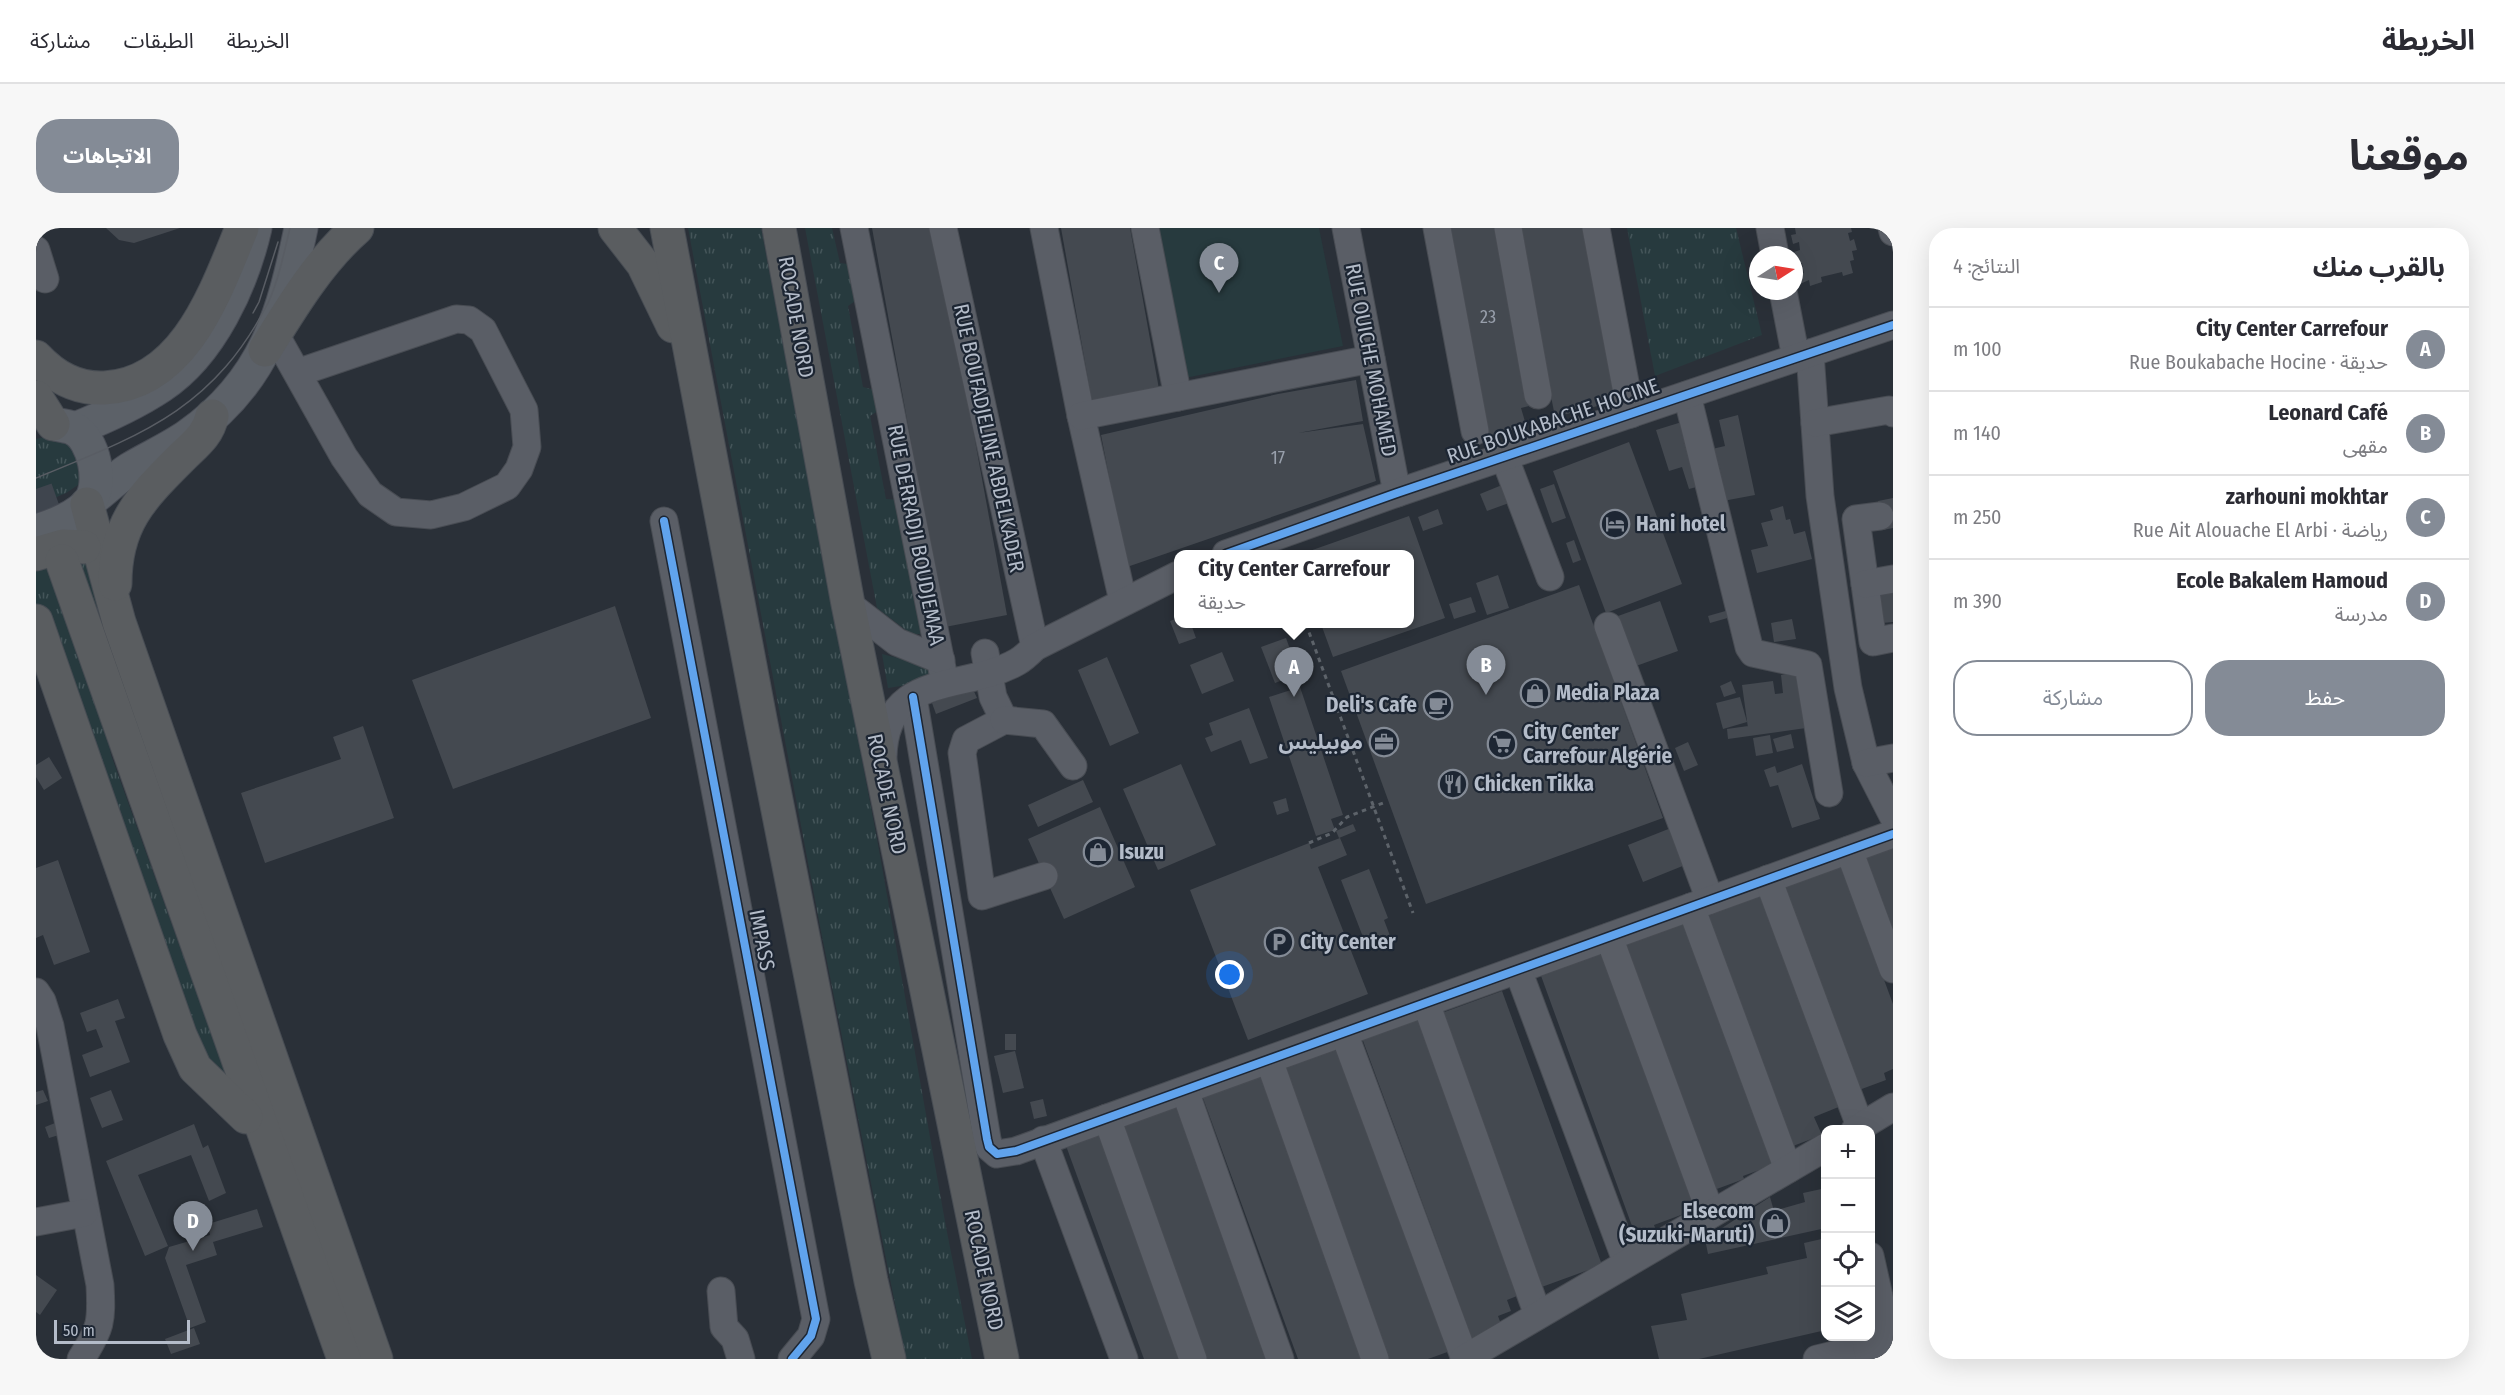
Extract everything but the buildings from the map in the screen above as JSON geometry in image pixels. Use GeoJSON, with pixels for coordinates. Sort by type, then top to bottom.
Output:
{"type":"FeatureCollection","features":[{"type":"Feature","properties":{"kind":"highway"},"geometry":{"type":"LineString","coordinates":[[36,357],[62,379],[81,386],[117,387],[152,374],[176,353],[194,329],[219,285],[242,228]]}},
{"type":"Feature","properties":{"kind":"highway"},"geometry":{"type":"LineString","coordinates":[[270,342],[332,253],[357,228]]}},
{"type":"Feature","properties":{"kind":"highway"},"geometry":{"type":"LineString","coordinates":[[615,228],[643,264],[661,299],[700,400]]}},
{"type":"Feature","properties":{"kind":"highway"},"geometry":{"type":"LineString","coordinates":[[667,228],[846,1154],[889,1359]]}},
{"type":"Feature","properties":{"kind":"highway","name":"ROCADE NORD"},"geometry":{"type":"LineString","coordinates":[[779,228],[848,604],[1002,1359]]}},
{"type":"Feature","properties":{"kind":"highway"},"geometry":{"type":"LineString","coordinates":[[119,622],[115,597],[116,560],[127,520],[149,489],[206,433],[212,416]]}},
{"type":"Feature","properties":{"kind":"highway"},"geometry":{"type":"LineString","coordinates":[[89,502],[98,550],[119,622],[376,1359]]}},
{"type":"Feature","properties":{"kind":"highway"},"geometry":{"type":"LineString","coordinates":[[50,560],[70,546],[98,550]]}},
{"type":"Feature","properties":{"kind":"highway"},"geometry":{"type":"LineString","coordinates":[[50,560],[329,1359]]}},
{"type":"Feature","properties":{"kind":"highway"},"geometry":{"type":"LineString","coordinates":[[50,560],[344,1359]]}},
{"type":"Feature","properties":{"kind":"highway"},"geometry":{"type":"LineString","coordinates":[[36,621],[180,1035],[195,1068],[246,1117]]}},
{"type":"Feature","properties":{"kind":"main road"},"geometry":{"type":"LineString","coordinates":[[50,418],[131,405],[163,385],[209,336],[232,295],[245,265],[255,228]]}},
{"type":"Feature","properties":{"kind":"main road"},"geometry":{"type":"LineString","coordinates":[[36,531],[56,523],[89,502],[130,469],[180,441],[212,416],[247,378],[270,342],[279,317],[302,228]]}},
{"type":"Feature","properties":{"kind":"main road"},"geometry":{"type":"LineString","coordinates":[[50,418],[90,449],[97,474],[97,486],[89,502]]}},
{"type":"Feature","properties":{"kind":"street","name":"RUE DERRADJI BOUDJEMAA"},"geometry":{"type":"LineString","coordinates":[[854,228],[943,672],[986,663],[1018,662],[1035,647]]}},
{"type":"Feature","properties":{"kind":"street","name":"RUE BOUFADJELINE ABDELKADER"},"geometry":{"type":"LineString","coordinates":[[944,228],[1035,647]]}},
{"type":"Feature","properties":{"kind":"street"},"geometry":{"type":"LineString","coordinates":[[1044,228],[1081,416],[1123,601]]}},
{"type":"Feature","properties":{"kind":"street"},"geometry":{"type":"LineString","coordinates":[[1145,228],[1178,397]]}},
{"type":"Feature","properties":{"kind":"street","name":"RUE OUICHE MOHAMED"},"geometry":{"type":"LineString","coordinates":[[1346,228],[1397,493]]}},
{"type":"Feature","properties":{"kind":"street"},"geometry":{"type":"LineString","coordinates":[[1437,228],[1475,430]]}},
{"type":"Feature","properties":{"kind":"street"},"geometry":{"type":"LineString","coordinates":[[1509,228],[1538,395]]}},
{"type":"Feature","properties":{"kind":"street"},"geometry":{"type":"LineString","coordinates":[[1596,228],[1631,414]]}},
{"type":"Feature","properties":{"kind":"street"},"geometry":{"type":"LineString","coordinates":[[1770,228],[1773,246]]}},
{"type":"Feature","properties":{"kind":"street"},"geometry":{"type":"LineString","coordinates":[[36,250],[45,279]]}},
{"type":"Feature","properties":{"kind":"street"},"geometry":{"type":"LineString","coordinates":[[1786,300],[1803,356],[1815,423],[1820,496],[1845,665],[1866,763],[1893,816]]}},
{"type":"Feature","properties":{"kind":"street"},"geometry":{"type":"LineString","coordinates":[[270,342],[297,374],[344,457],[370,494],[396,512],[431,515],[464,507],[507,486],[519,469],[527,447],[524,410],[483,330],[470,320],[456,319],[297,374]]}},
{"type":"Feature","properties":{"kind":"street","name":"RUE BOUKABACHE HOCINE"},"geometry":{"type":"LineString","coordinates":[[1240,550],[1504,456],[1893,325]]}},
{"type":"Feature","properties":{"kind":"street"},"geometry":{"type":"LineString","coordinates":[[1081,416],[1371,359]]}},
{"type":"Feature","properties":{"kind":"street"},"geometry":{"type":"LineString","coordinates":[[1687,395],[1749,647],[1753,653],[1808,665],[1829,793]]}},
{"type":"Feature","properties":{"kind":"street"},"geometry":{"type":"LineString","coordinates":[[1815,423],[1889,410],[1893,413]]}},
{"type":"Feature","properties":{"kind":"street"},"geometry":{"type":"LineString","coordinates":[[1504,456],[1550,577]]}},
{"type":"Feature","properties":{"kind":"street"},"geometry":{"type":"LineString","coordinates":[[1880,516],[1856,519],[1873,642],[1893,638]]}},
{"type":"Feature","properties":{"kind":"street","name":"IMPASS"},"geometry":{"type":"LineString","coordinates":[[664,521],[816,1318],[811,1336],[792,1359]]}},
{"type":"Feature","properties":{"kind":"street"},"geometry":{"type":"LineString","coordinates":[[1035,647],[1174,576]]}},
{"type":"Feature","properties":{"kind":"street"},"geometry":{"type":"LineString","coordinates":[[1865,584],[1893,579]]}},
{"type":"Feature","properties":{"kind":"street"},"geometry":{"type":"LineString","coordinates":[[848,604],[897,642],[943,672],[913,698],[900,704],[890,718],[884,742],[883,776]]}},
{"type":"Feature","properties":{"kind":"street"},"geometry":{"type":"LineString","coordinates":[[1608,626],[1788,1168]]}},
{"type":"Feature","properties":{"kind":"street"},"geometry":{"type":"LineString","coordinates":[[986,663],[1004,720]]}},
{"type":"Feature","properties":{"kind":"street"},"geometry":{"type":"LineString","coordinates":[[913,698],[987,1138],[989,1147],[997,1154],[1016,1151],[1185,1091],[1893,834]]}},
{"type":"Feature","properties":{"kind":"street"},"geometry":{"type":"LineString","coordinates":[[1044,876],[982,896],[962,753],[966,740],[1004,720],[1043,724],[1073,766]]}},
{"type":"Feature","properties":{"kind":"street"},"geometry":{"type":"LineString","coordinates":[[1866,763],[1893,758]]}},
{"type":"Feature","properties":{"kind":"street"},"geometry":{"type":"LineString","coordinates":[[1849,850],[1893,969]]}},
{"type":"Feature","properties":{"kind":"street"},"geometry":{"type":"LineString","coordinates":[[1768,879],[1857,1125]]}},
{"type":"Feature","properties":{"kind":"street"},"geometry":{"type":"LineString","coordinates":[[1610,937],[1711,1214]]}},
{"type":"Feature","properties":{"kind":"street"},"geometry":{"type":"LineString","coordinates":[[1518,970],[1627,1263]]}},
{"type":"Feature","properties":{"kind":"street"},"geometry":{"type":"LineString","coordinates":[[36,992],[42,1001],[50,1026],[84,1213],[100,1285],[101,1309],[98,1332],[81,1359]]}},
{"type":"Feature","properties":{"kind":"street"},"geometry":{"type":"LineString","coordinates":[[1426,1003],[1538,1315]]}},
{"type":"Feature","properties":{"kind":"street"},"geometry":{"type":"LineString","coordinates":[[1344,1033],[1464,1359],[1821,1150]]}},
{"type":"Feature","properties":{"kind":"street"},"geometry":{"type":"LineString","coordinates":[[1269,1060],[1375,1359]]}},
{"type":"Feature","properties":{"kind":"street"},"geometry":{"type":"LineString","coordinates":[[1185,1091],[1280,1359]]}},
{"type":"Feature","properties":{"kind":"street"},"geometry":{"type":"LineString","coordinates":[[1863,1125],[1893,1107]]}},
{"type":"Feature","properties":{"kind":"street"},"geometry":{"type":"LineString","coordinates":[[1107,1118],[1193,1359]]}},
{"type":"Feature","properties":{"kind":"street"},"geometry":{"type":"LineString","coordinates":[[1043,1140],[1124,1359]]}},
{"type":"Feature","properties":{"kind":"street"},"geometry":{"type":"LineString","coordinates":[[36,1222],[84,1213]]}},
{"type":"Feature","properties":{"kind":"street"},"geometry":{"type":"LineString","coordinates":[[1817,1359],[1868,1353],[1889,1341],[1875,1278]]}},
{"type":"Feature","properties":{"kind":"street"},"geometry":{"type":"LineString","coordinates":[[721,1290],[724,1327],[735,1339],[741,1359]]}},
{"type":"Feature","properties":{"kind":"path"},"geometry":{"type":"LineString","coordinates":[[1307,628],[1413,913]]}},
{"type":"Feature","properties":{"kind":"path"},"geometry":{"type":"LineString","coordinates":[[1309,843],[1332,833],[1347,817],[1383,803]]}},
{"type":"Feature","properties":{"kind":"green space"},"geometry":{"type":"Polygon","coordinates":[[[688,228],[761,228],[877,839],[946,1227],[972,1359],[906,1359],[821,931],[688,228]]]}},
{"type":"Feature","properties":{"kind":"green space"},"geometry":{"type":"Polygon","coordinates":[[[805,228],[832,228],[840,263],[854,265],[861,297],[848,306],[863,387],[880,391],[884,407],[870,416],[886,499],[902,500],[925,634],[911,634],[877,608],[805,228]]]}},
{"type":"Feature","properties":{"kind":"green space"},"geometry":{"type":"Polygon","coordinates":[[[1155,228],[1319,228],[1343,346],[1185,378],[1155,228]]]}},
{"type":"Feature","properties":{"kind":"green space"},"geometry":{"type":"Polygon","coordinates":[[[1627,228],[1736,228],[1749,282],[1749,300],[1753,300],[1762,335],[1655,376],[1627,228]]]}},
{"type":"Feature","properties":{"kind":"green space"},"geometry":{"type":"Polygon","coordinates":[[[49,436],[80,449],[81,483],[66,493],[36,506],[36,439],[49,436]]]}},
{"type":"Feature","properties":{"kind":"green space"},"geometry":{"type":"Polygon","coordinates":[[[84,553],[371,1359],[106,728],[111,755],[226,1075],[198,1048],[36,604],[36,563],[84,553]]]}},
{"type":"Feature","properties":{"kind":"green space"},"geometry":{"type":"Polygon","coordinates":[[[882,654],[936,668],[939,680],[888,688],[882,654]]]}},
{"type":"Feature","properties":{"kind":"tunnel"},"geometry":{"type":"LineString","coordinates":[[36,489],[59,554]]}},
{"type":"Feature","properties":{"kind":"tram line"},"geometry":{"type":"LineString","coordinates":[[36,478],[109,448],[141,432],[198,394],[223,369],[247,339],[268,303],[290,228]]}},
{"type":"Feature","properties":{"kind":"tram line"},"geometry":{"type":"LineString","coordinates":[[253,313],[259,302],[278,242]]}},
{"type":"Feature","properties":{"kind":"cycle path"},"geometry":{"type":"LineString","coordinates":[[1237,550],[1397,493],[1893,325]]}},
{"type":"Feature","properties":{"kind":"cycle path"},"geometry":{"type":"LineString","coordinates":[[664,521],[816,1319],[811,1336],[792,1359]]}},
{"type":"Feature","properties":{"kind":"cycle path"},"geometry":{"type":"LineString","coordinates":[[913,697],[987,1139],[989,1147],[997,1154],[1016,1151],[1893,834]]}},
{"type":"Feature","properties":{"kind":"place","name":"zarhouni mokhtar"},"geometry":{"type":"Point","coordinates":[1219,293]}},
{"type":"Feature","properties":{"kind":"place","name":"Hani hotel"},"geometry":{"type":"Point","coordinates":[1615,524]}},
{"type":"Feature","properties":{"kind":"place","name":"Media Plaza"},"geometry":{"type":"Point","coordinates":[1535,693]}},
{"type":"Feature","properties":{"kind":"place","name":"Leonard Café"},"geometry":{"type":"Point","coordinates":[1486,695]}},
{"type":"Feature","properties":{"kind":"place","name":"City Center Carrefour"},"geometry":{"type":"Point","coordinates":[1294,697]}},
{"type":"Feature","properties":{"kind":"place","name":"Deli's Cafe"},"geometry":{"type":"Point","coordinates":[1438,705]}},
{"type":"Feature","properties":{"kind":"place","name":"موبيليس"},"geometry":{"type":"Point","coordinates":[1384,742]}},
{"type":"Feature","properties":{"kind":"place","name":"City Center Carrefour Algérie"},"geometry":{"type":"Point","coordinates":[1502,744]}},
{"type":"Feature","properties":{"kind":"place","name":"Chicken Tikka"},"geometry":{"type":"Point","coordinates":[1453,784]}},
{"type":"Feature","properties":{"kind":"place","name":"Isuzu"},"geometry":{"type":"Point","coordinates":[1098,852]}},
{"type":"Feature","properties":{"kind":"place","name":"City Center"},"geometry":{"type":"Point","coordinates":[1279,942]}},
{"type":"Feature","properties":{"kind":"place","name":"Elsecom (Suzuki-Maruti)"},"geometry":{"type":"Point","coordinates":[1775,1223]}},
{"type":"Feature","properties":{"kind":"place","name":"Ecole Bakalem Hamoud"},"geometry":{"type":"Point","coordinates":[193,1251]}}]}
